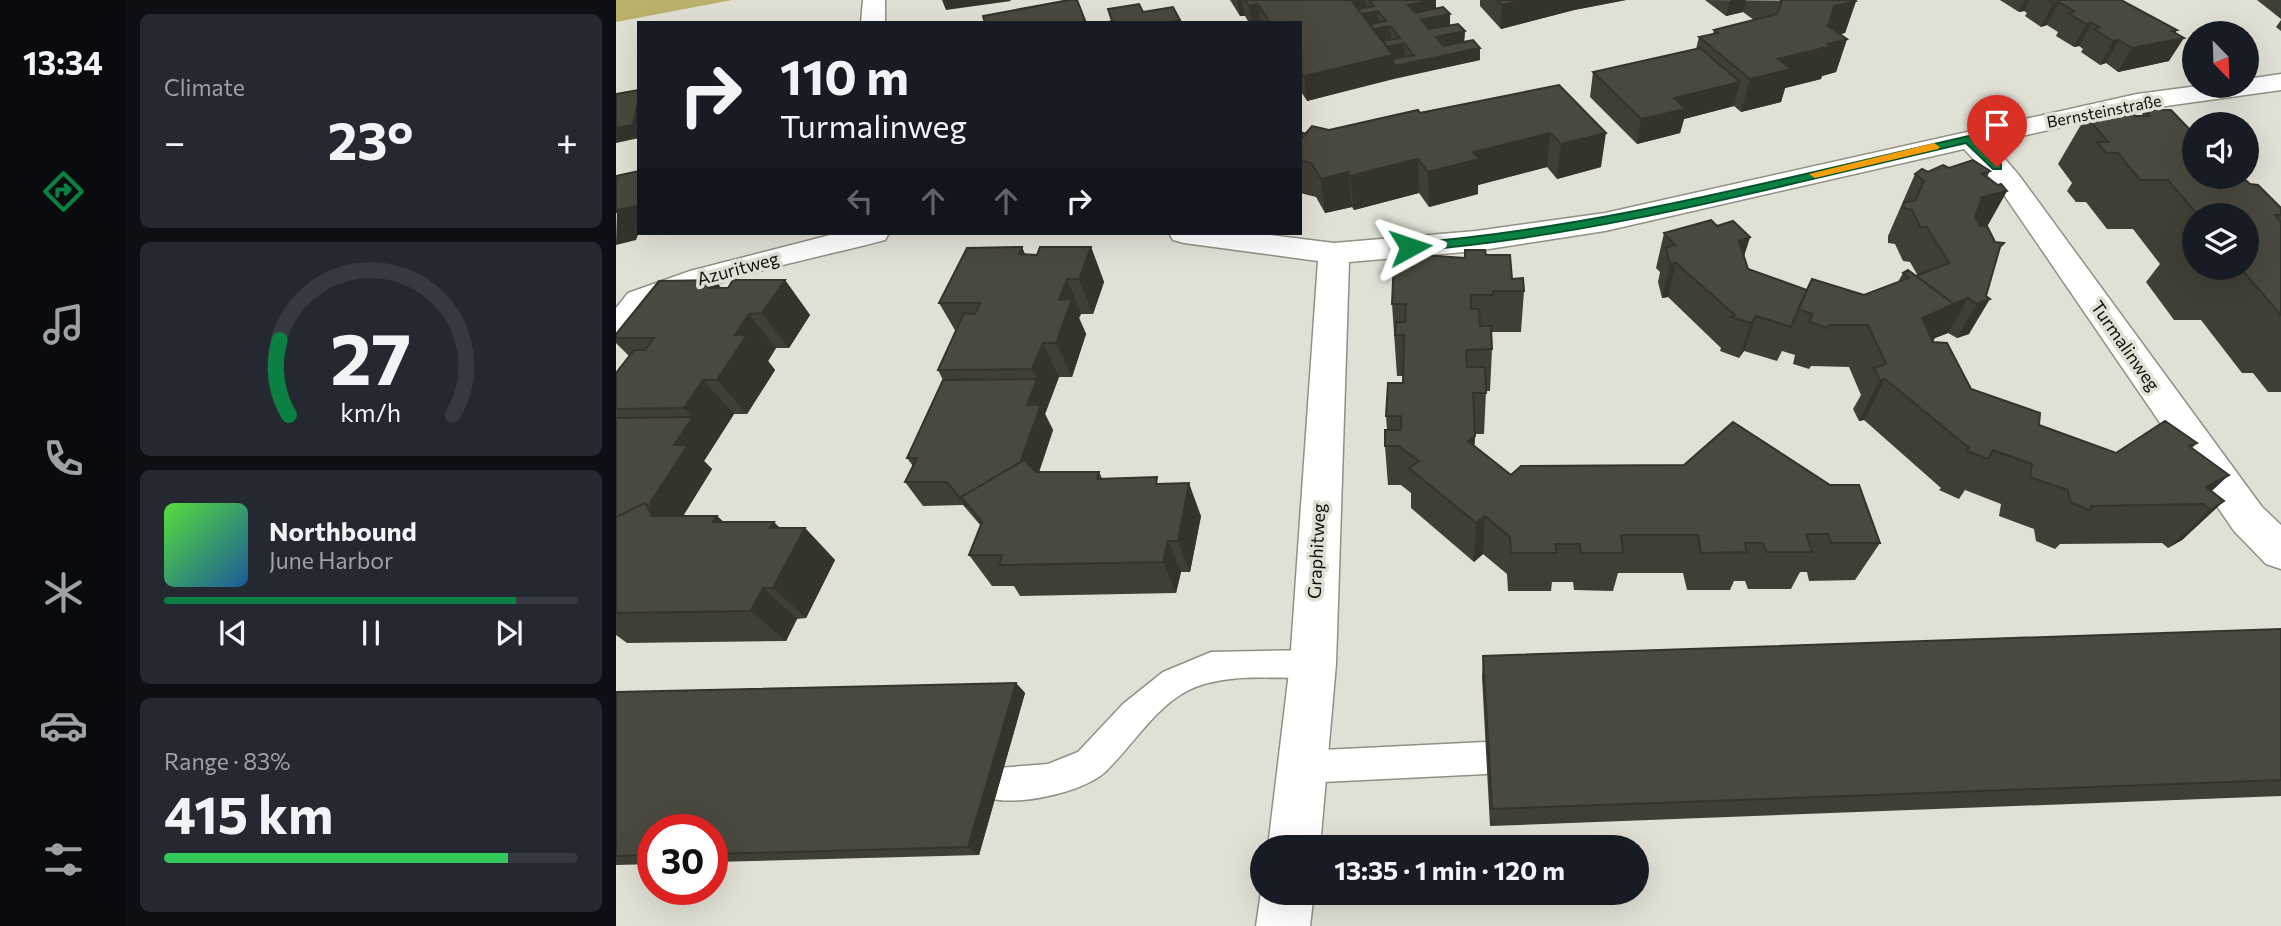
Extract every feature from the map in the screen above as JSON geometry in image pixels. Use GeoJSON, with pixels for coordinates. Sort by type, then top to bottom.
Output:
{"type":"FeatureCollection","features":[{"type":"Feature","properties":{"kind":"street"},"geometry":{"type":"LineString","coordinates":[[873,21],[874,0]]}},
{"type":"Feature","properties":{"kind":"street","name":"Bernsteinstraße"},"geometry":{"type":"LineString","coordinates":[[1199,235],[1334,253],[1462,243],[1605,222],[2137,102],[2281,82]]}},
{"type":"Feature","properties":{"kind":"street","name":"Turmalinweg"},"geometry":{"type":"LineString","coordinates":[[1969,139],[2008,180],[2249,519],[2281,553]]}},
{"type":"Feature","properties":{"kind":"street","name":"Azuritweg"},"geometry":{"type":"LineString","coordinates":[[616,330],[640,301],[701,278],[866,235]]}},
{"type":"Feature","properties":{"kind":"street","name":"Graphitweg"},"geometry":{"type":"LineString","coordinates":[[1295,835],[1313,664],[1334,253]]}},
{"type":"Feature","properties":{"kind":"street"},"geometry":{"type":"LineString","coordinates":[[1283,926],[1287,905]]}},
{"type":"Feature","properties":{"kind":"lane"},"geometry":{"type":"LineString","coordinates":[[999,785],[1048,781],[1090,764],[1134,715],[1164,690],[1174,682],[1211,666],[1313,664]]}},
{"type":"Feature","properties":{"kind":"lane"},"geometry":{"type":"LineString","coordinates":[[1302,767],[1486,758]]}},
{"type":"Feature","properties":{"kind":"shaded area"},"geometry":{"type":"Polygon","coordinates":[[[616,0],[732,0],[616,22],[616,0]]]}},
{"type":"Feature","properties":{"kind":"building"},"geometry":{"type":"Polygon","coordinates":[[[1077,0],[1085,21],[984,21],[983,16],[1077,0]]]}},
{"type":"Feature","properties":{"kind":"building"},"geometry":{"type":"Polygon","coordinates":[[[1245,0],[1351,0],[1393,55],[1304,76],[1302,21],[1269,21],[1258,4],[1249,6],[1245,0]]]}},
{"type":"Feature","properties":{"kind":"building"},"geometry":{"type":"Polygon","coordinates":[[[1369,0],[1434,0],[1408,5],[1415,13],[1443,7],[1450,14],[1421,20],[1429,29],[1458,24],[1465,31],[1436,37],[1443,46],[1473,40],[1480,48],[1394,66],[1393,59],[1414,55],[1404,43],[1387,47],[1383,41],[1400,38],[1390,26],[1374,29],[1370,24],[1386,21],[1378,11],[1362,14],[1358,9],[1374,6],[1369,0]]]}},
{"type":"Feature","properties":{"kind":"building"},"geometry":{"type":"Polygon","coordinates":[[[1497,0],[1524,0],[1502,5],[1497,0]]]}},
{"type":"Feature","properties":{"kind":"building"},"geometry":{"type":"Polygon","coordinates":[[[1780,0],[1855,0],[1834,6],[1828,26],[1847,39],[1828,44],[1832,46],[1778,59],[1791,69],[1750,79],[1699,37],[1718,33],[1714,30],[1777,14],[1782,1],[1780,0]]]}},
{"type":"Feature","properties":{"kind":"building"},"geometry":{"type":"Polygon","coordinates":[[[2048,0],[2121,0],[2177,30],[2172,31],[2182,38],[2132,48],[2119,40],[2113,41],[2094,29],[2100,27],[2092,23],[2086,24],[2068,13],[2074,11],[2059,2],[2048,0]]]}},
{"type":"Feature","properties":{"kind":"building"},"geometry":{"type":"Polygon","coordinates":[[[1139,4],[1143,12],[1173,7],[1180,20],[1112,21],[1108,9],[1139,4]]]}},
{"type":"Feature","properties":{"kind":"building"},"geometry":{"type":"Polygon","coordinates":[[[1700,48],[1740,82],[1674,98],[1686,109],[1641,119],[1593,72],[1700,48]]]}},
{"type":"Feature","properties":{"kind":"building"},"geometry":{"type":"Polygon","coordinates":[[[1559,85],[1606,133],[1561,144],[1550,133],[1473,152],[1479,159],[1428,172],[1418,159],[1350,176],[1348,172],[1321,179],[1311,163],[1302,161],[1302,138],[1312,126],[1329,130],[1418,110],[1420,113],[1559,85]]]}},
{"type":"Feature","properties":{"kind":"building"},"geometry":{"type":"Polygon","coordinates":[[[637,90],[633,125],[616,128],[616,94],[637,90]]]}},
{"type":"Feature","properties":{"kind":"building"},"geometry":{"type":"Polygon","coordinates":[[[2130,110],[2135,116],[2150,116],[2145,110],[2171,110],[2182,121],[2182,189],[2259,189],[2259,186],[2281,208],[2281,215],[2275,215],[2281,222],[2281,315],[2251,280],[2259,280],[2259,203],[2188,203],[2168,180],[2140,180],[2118,153],[2106,153],[2097,142],[2108,142],[2086,116],[2110,116],[2106,111],[2130,110]]]}},
{"type":"Feature","properties":{"kind":"building"},"geometry":{"type":"Polygon","coordinates":[[[1973,160],[1990,171],[1982,174],[1998,185],[2001,184],[2007,191],[1982,197],[1975,217],[1980,226],[1987,226],[1995,242],[2004,243],[2000,247],[1986,296],[1990,299],[1977,304],[1968,298],[1954,304],[1916,276],[1949,263],[1927,227],[1920,227],[1912,210],[1904,208],[1904,202],[1915,201],[1924,181],[1915,174],[1922,169],[1928,172],[1943,165],[1949,168],[1973,160]]]}},
{"type":"Feature","properties":{"kind":"building"},"geometry":{"type":"Polygon","coordinates":[[[637,171],[637,206],[617,210],[616,213],[616,176],[637,171]]]}},
{"type":"Feature","properties":{"kind":"building"},"geometry":{"type":"Polygon","coordinates":[[[1711,220],[1717,226],[1733,221],[1750,237],[1739,241],[1748,269],[1807,290],[1791,327],[1756,316],[1751,323],[1731,317],[1735,315],[1676,263],[1670,264],[1666,248],[1675,245],[1664,233],[1711,220]]]}},
{"type":"Feature","properties":{"kind":"building"},"geometry":{"type":"Polygon","coordinates":[[[1022,247],[1019,254],[1037,255],[1040,247],[1091,247],[1079,279],[1067,279],[1059,300],[1072,299],[1056,343],[1043,343],[1032,369],[938,370],[964,313],[975,314],[980,303],[939,303],[967,248],[1022,247]]]}},
{"type":"Feature","properties":{"kind":"building"},"geometry":{"type":"Polygon","coordinates":[[[1465,250],[1485,250],[1486,255],[1510,255],[1512,279],[1523,278],[1524,291],[1493,291],[1493,295],[1471,295],[1471,309],[1479,309],[1480,326],[1491,326],[1492,349],[1466,350],[1467,367],[1485,367],[1486,393],[1473,393],[1475,436],[1468,441],[1511,475],[1521,466],[1684,465],[1733,422],[1830,485],[1859,485],[1880,543],[1831,543],[1828,534],[1806,534],[1812,552],[1766,552],[1763,543],[1745,543],[1747,552],[1701,553],[1698,535],[1621,535],[1623,553],[1581,553],[1580,544],[1555,544],[1557,553],[1511,553],[1510,537],[1485,516],[1476,523],[1409,468],[1419,461],[1398,446],[1385,446],[1385,430],[1401,430],[1401,416],[1386,416],[1388,383],[1403,383],[1404,335],[1395,335],[1396,322],[1405,322],[1406,304],[1392,304],[1394,259],[1422,259],[1422,255],[1465,258],[1465,250]]]}},
{"type":"Feature","properties":{"kind":"building"},"geometry":{"type":"Polygon","coordinates":[[[1908,270],[1954,304],[1922,318],[1933,342],[1947,343],[1971,389],[2040,413],[2039,425],[2116,453],[2165,421],[2197,443],[2189,446],[2229,475],[2206,487],[2224,501],[2210,510],[2204,504],[2091,506],[2091,511],[2070,502],[2068,490],[2030,477],[2032,464],[1993,450],[1988,459],[1967,451],[1969,448],[1885,379],[1880,380],[1874,368],[1886,364],[1868,325],[1829,325],[1827,328],[1810,322],[1812,314],[1798,309],[1812,279],[1864,295],[1909,278],[1903,273],[1908,270]]]}},
{"type":"Feature","properties":{"kind":"building"},"geometry":{"type":"Polygon","coordinates":[[[715,280],[709,288],[728,288],[733,280],[785,280],[762,313],[749,314],[735,335],[747,335],[717,380],[703,380],[684,408],[616,409],[616,373],[634,350],[645,350],[654,338],[616,338],[616,334],[659,281],[715,280]]]}},
{"type":"Feature","properties":{"kind":"building"},"geometry":{"type":"Polygon","coordinates":[[[1037,379],[1027,405],[1041,405],[1022,461],[961,497],[967,506],[947,482],[905,482],[917,458],[907,458],[943,380],[1037,379]]]}},
{"type":"Feature","properties":{"kind":"building"},"geometry":{"type":"Polygon","coordinates":[[[693,417],[674,445],[688,445],[650,503],[655,512],[645,503],[616,517],[616,418],[693,417]]]}},
{"type":"Feature","properties":{"kind":"building"},"geometry":{"type":"Polygon","coordinates":[[[1024,460],[1036,472],[1099,472],[1097,479],[1157,477],[1156,484],[1189,483],[1178,541],[1168,541],[1163,562],[999,565],[1002,555],[969,555],[982,522],[961,497],[1024,460]]]}},
{"type":"Feature","properties":{"kind":"building"},"geometry":{"type":"Polygon","coordinates":[[[645,503],[652,516],[717,516],[713,522],[774,522],[770,528],[805,528],[773,588],[763,588],[751,611],[616,613],[616,517],[645,503]]]}},
{"type":"Feature","properties":{"kind":"building"},"geometry":{"type":"Polygon","coordinates":[[[2281,629],[2281,780],[1492,809],[1483,656],[2281,629]]]}},
{"type":"Feature","properties":{"kind":"building"},"geometry":{"type":"Polygon","coordinates":[[[1016,683],[968,847],[728,854],[728,814],[637,814],[637,855],[616,856],[616,692],[1016,683]]]}},
{"type":"Feature","properties":{"kind":"slow traffic"},"geometry":{"type":"LineString","coordinates":[[1815,174],[1934,147]]}},
{"type":"Feature","properties":{"kind":"route"},"geometry":{"type":"LineString","coordinates":[[1410,247],[1462,243],[1605,222],[1969,139],[1997,167]]}}]}
